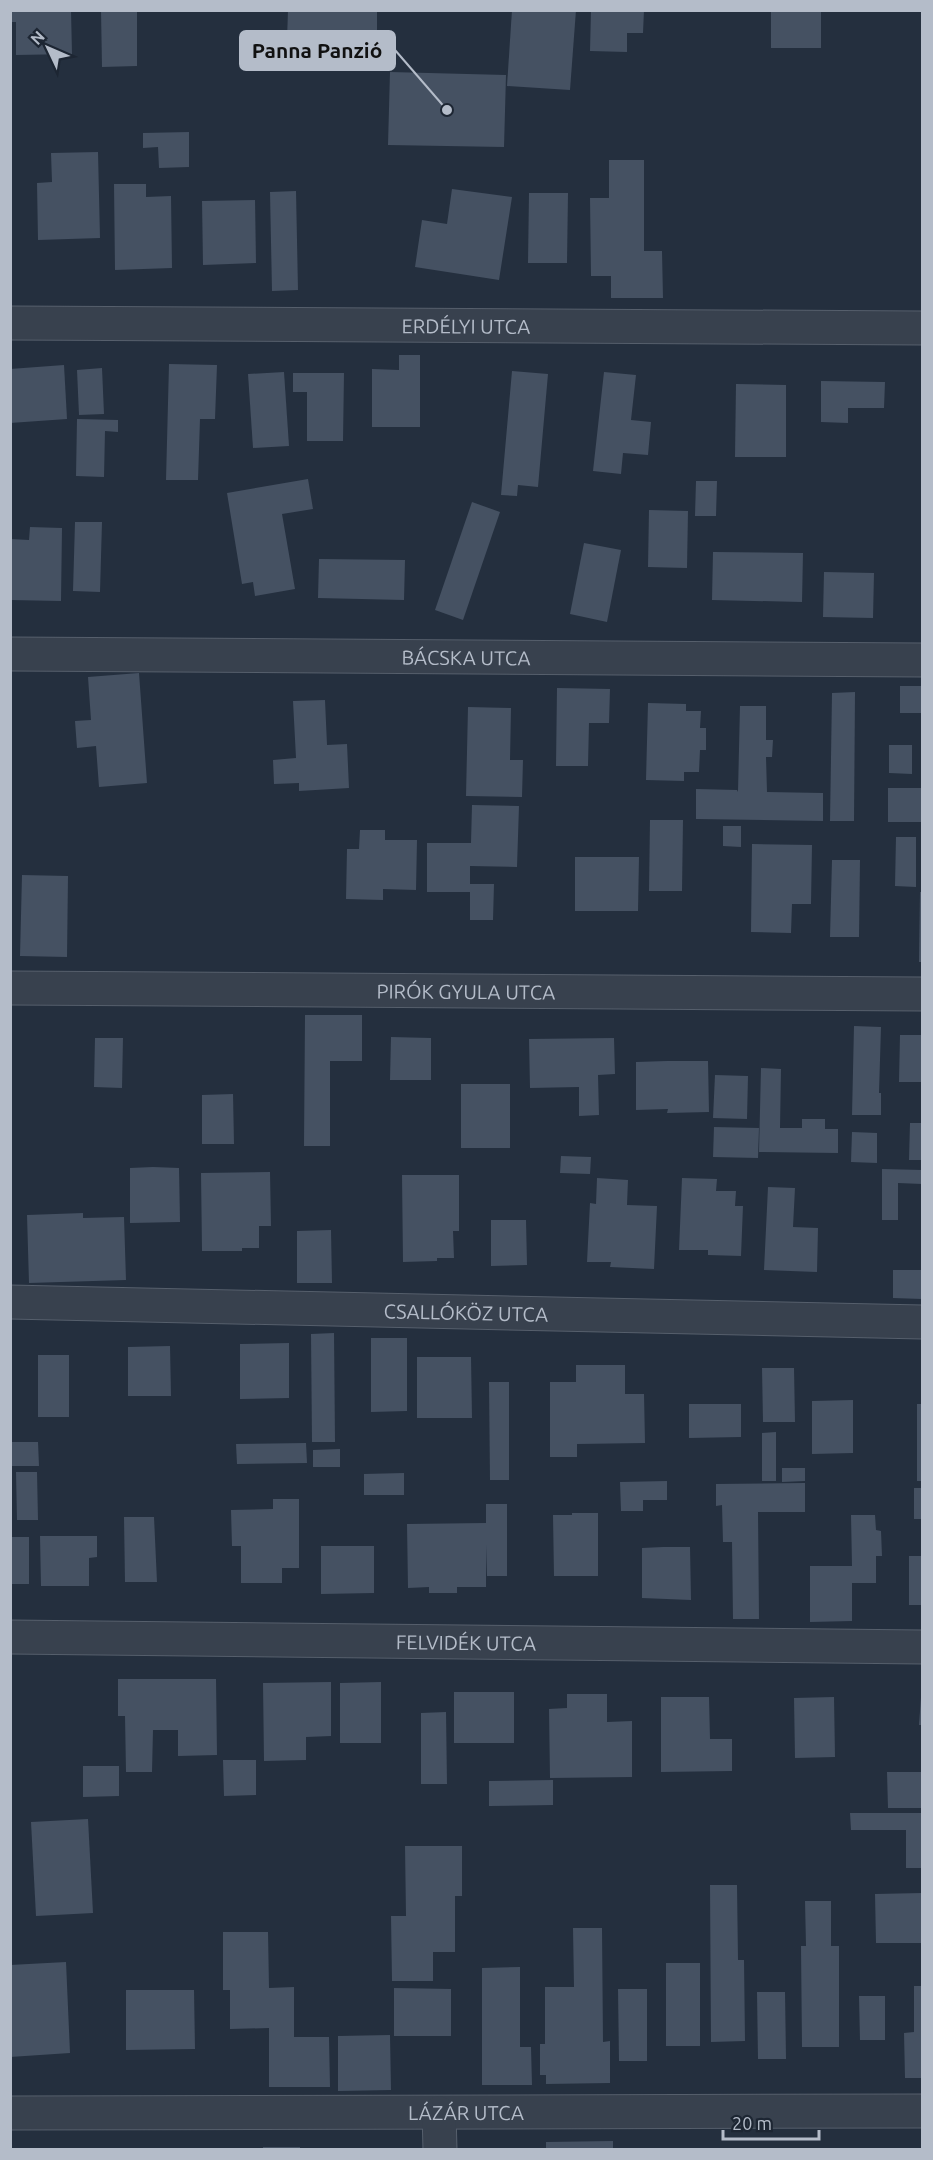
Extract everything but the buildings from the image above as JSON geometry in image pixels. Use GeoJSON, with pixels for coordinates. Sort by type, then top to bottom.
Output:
{"type":"FeatureCollection","features":[{"type":"Feature","properties":{"kind":"street","name":"ERDÉLYI UTCA"},"geometry":{"type":"LineString","coordinates":[[10,323],[922,328]]}},
{"type":"Feature","properties":{"kind":"street","name":"BÁCSKA UTCA"},"geometry":{"type":"LineString","coordinates":[[10,654],[922,660]]}},
{"type":"Feature","properties":{"kind":"street","name":"PIRÓK GYULA UTCA"},"geometry":{"type":"LineString","coordinates":[[10,988],[922,994]]}},
{"type":"Feature","properties":{"kind":"street","name":"CSALLÓKÖZ UTCA"},"geometry":{"type":"LineString","coordinates":[[10,1302],[922,1322]]}},
{"type":"Feature","properties":{"kind":"street","name":"FELVIDÉK UTCA"},"geometry":{"type":"LineString","coordinates":[[10,1637],[922,1647]]}},
{"type":"Feature","properties":{"kind":"street","name":"LÁZÁR UTCA"},"geometry":{"type":"LineString","coordinates":[[10,2113],[922,2111]]}},
{"type":"Feature","properties":{"kind":"street"},"geometry":{"type":"LineString","coordinates":[[439,2113],[440,2150]]}},
{"type":"Feature","properties":{"kind":"place","name":"Panna Panzió"},"geometry":{"type":"Point","coordinates":[447,110]}}]}
